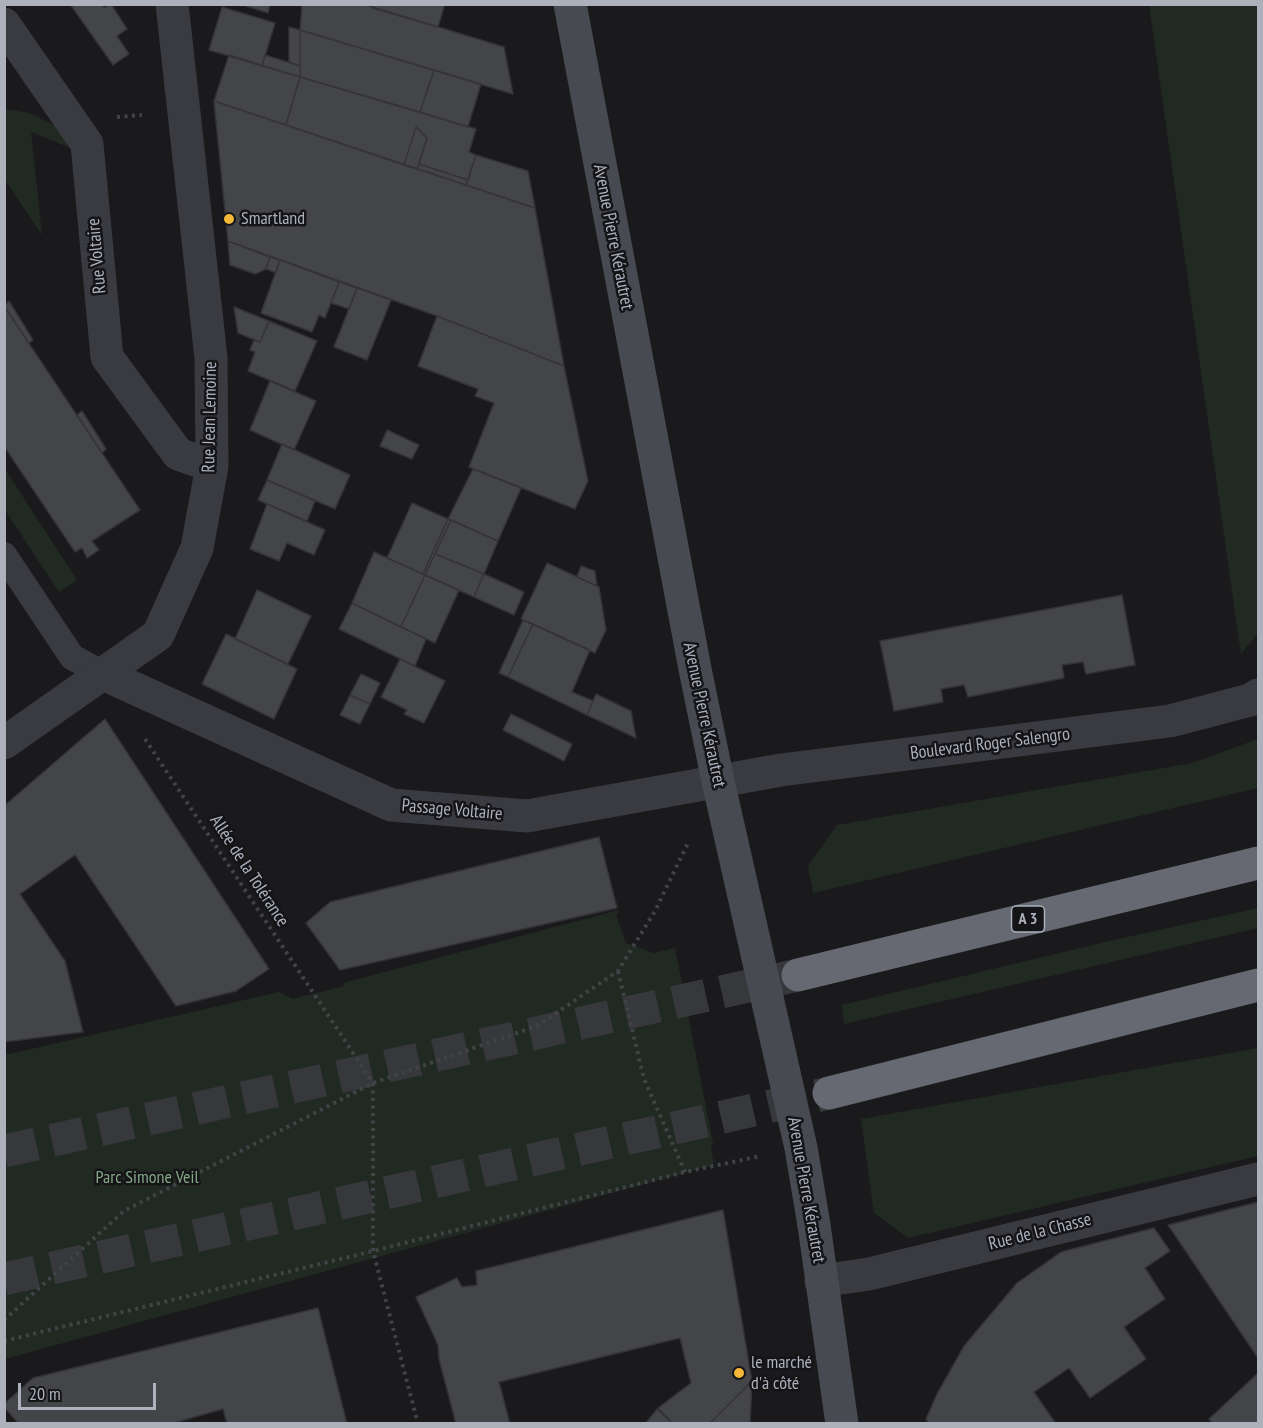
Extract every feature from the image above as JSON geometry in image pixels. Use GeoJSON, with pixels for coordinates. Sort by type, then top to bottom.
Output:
{"type":"FeatureCollection","features":[{"type":"Feature","properties":{"kind":"highway","name":"A 3"},"geometry":{"type":"LineString","coordinates":[[798,975],[1258,863]]}},
{"type":"Feature","properties":{"kind":"highway"},"geometry":{"type":"LineString","coordinates":[[829,1093],[1258,985]]}},
{"type":"Feature","properties":{"kind":"main road","name":"Avenue Pierre Kérautret"},"geometry":{"type":"LineString","coordinates":[[570,4],[694,669],[801,1148],[842,1424]]}},
{"type":"Feature","properties":{"kind":"street","name":"Rue Jean Lemoine"},"geometry":{"type":"LineString","coordinates":[[4,742],[158,635],[197,548],[212,466],[211,358],[172,4]]}},
{"type":"Feature","properties":{"kind":"street","name":"Rue Voltaire"},"geometry":{"type":"LineString","coordinates":[[4,24],[87,144],[107,357],[178,454],[212,466]]}},
{"type":"Feature","properties":{"kind":"street","name":"Passage Voltaire"},"geometry":{"type":"LineString","coordinates":[[103,674],[391,805],[527,816],[718,781]]}},
{"type":"Feature","properties":{"kind":"street","name":"Boulevard Roger Salengro"},"geometry":{"type":"LineString","coordinates":[[718,781],[781,770],[1170,721],[1250,700],[1258,695]]}},
{"type":"Feature","properties":{"kind":"street","name":"Rue de la Chasse"},"geometry":{"type":"LineString","coordinates":[[821,1281],[869,1274],[1258,1179]]}},
{"type":"Feature","properties":{"kind":"lane"},"geometry":{"type":"LineString","coordinates":[[4,555],[72,657],[103,674]]}},
{"type":"Feature","properties":{"kind":"path","name":"Allée de la Tolérance"},"geometry":{"type":"LineString","coordinates":[[141,733],[373,1083]]}},
{"type":"Feature","properties":{"kind":"path"},"geometry":{"type":"LineString","coordinates":[[4,1320],[124,1211],[373,1083],[537,1026],[618,972],[655,911],[690,839]]}},
{"type":"Feature","properties":{"kind":"path"},"geometry":{"type":"LineString","coordinates":[[618,972],[644,1079],[684,1172]]}},
{"type":"Feature","properties":{"kind":"path"},"geometry":{"type":"LineString","coordinates":[[373,1083],[373,1251],[418,1424]]}},
{"type":"Feature","properties":{"kind":"path"},"geometry":{"type":"LineString","coordinates":[[4,1341],[684,1172],[801,1148]]}},
{"type":"Feature","properties":{"kind":"green space"},"geometry":{"type":"Polygon","coordinates":[[[1149,5],[1258,5],[1258,633],[1241,654],[1149,5]]]}},
{"type":"Feature","properties":{"kind":"green space"},"geometry":{"type":"Polygon","coordinates":[[[4,109],[29,113],[57,127],[64,135],[68,147],[31,132],[42,235],[5,180],[4,109]]]}},
{"type":"Feature","properties":{"kind":"green space"},"geometry":{"type":"Polygon","coordinates":[[[5,469],[77,580],[59,592],[5,510],[5,469]]]}},
{"type":"Feature","properties":{"kind":"green space"},"geometry":{"type":"Polygon","coordinates":[[[1258,739],[1258,788],[813,893],[808,866],[837,825],[1192,763],[1258,739]]]}},
{"type":"Feature","properties":{"kind":"green space"},"geometry":{"type":"Polygon","coordinates":[[[1258,908],[1258,928],[844,1024],[842,1005],[1258,908]]]}},
{"type":"Feature","properties":{"kind":"green space","name":"Parc Simone Veil"},"geometry":{"type":"Polygon","coordinates":[[[619,910],[616,915],[626,943],[654,953],[675,948],[713,1143],[711,1148],[714,1165],[5,1359],[5,1055],[279,992],[293,999],[344,986],[343,983],[619,910]]]}},
{"type":"Feature","properties":{"kind":"green space"},"geometry":{"type":"Polygon","coordinates":[[[1258,1048],[1258,1156],[908,1238],[874,1213],[861,1119],[1258,1048]]]}},
{"type":"Feature","properties":{"kind":"building"},"geometry":{"type":"Polygon","coordinates":[[[70,4],[102,4],[104,8],[111,4],[127,29],[117,36],[129,54],[113,65],[70,4]]]}},
{"type":"Feature","properties":{"kind":"building"},"geometry":{"type":"Polygon","coordinates":[[[240,4],[270,4],[268,13],[240,4]]]}},
{"type":"Feature","properties":{"kind":"building"},"geometry":{"type":"Polygon","coordinates":[[[302,4],[363,4],[504,47],[513,94],[300,30],[302,4]]]}},
{"type":"Feature","properties":{"kind":"building"},"geometry":{"type":"Polygon","coordinates":[[[373,4],[445,4],[438,27],[372,8],[373,4]]]}},
{"type":"Feature","properties":{"kind":"building"},"geometry":{"type":"Polygon","coordinates":[[[222,7],[275,23],[262,66],[209,50],[222,7]]]}},
{"type":"Feature","properties":{"kind":"building"},"geometry":{"type":"Polygon","coordinates":[[[289,27],[300,30],[300,66],[289,62],[289,27]]]}},
{"type":"Feature","properties":{"kind":"building"},"geometry":{"type":"Polygon","coordinates":[[[300,30],[434,70],[420,112],[300,77],[300,30]]]}},
{"type":"Feature","properties":{"kind":"building"},"geometry":{"type":"Polygon","coordinates":[[[229,55],[300,77],[286,125],[214,101],[229,55]]]}},
{"type":"Feature","properties":{"kind":"building"},"geometry":{"type":"Polygon","coordinates":[[[265,55],[300,66],[300,77],[262,66],[265,55]]]}},
{"type":"Feature","properties":{"kind":"building"},"geometry":{"type":"Polygon","coordinates":[[[434,70],[481,84],[468,127],[420,112],[434,70]]]}},
{"type":"Feature","properties":{"kind":"building"},"geometry":{"type":"Polygon","coordinates":[[[300,77],[476,129],[469,152],[476,155],[468,180],[419,164],[427,138],[416,127],[404,165],[286,125],[300,77]]]}},
{"type":"Feature","properties":{"kind":"building"},"geometry":{"type":"Polygon","coordinates":[[[214,101],[535,208],[564,366],[437,316],[228,241],[214,101]]]}},
{"type":"Feature","properties":{"kind":"building"},"geometry":{"type":"Polygon","coordinates":[[[416,127],[427,138],[417,169],[404,165],[416,127]]]}},
{"type":"Feature","properties":{"kind":"building"},"geometry":{"type":"Polygon","coordinates":[[[476,155],[528,171],[535,208],[466,185],[476,155]]]}},
{"type":"Feature","properties":{"kind":"building"},"geometry":{"type":"Polygon","coordinates":[[[419,164],[468,180],[466,185],[417,169],[419,164]]]}},
{"type":"Feature","properties":{"kind":"building"},"geometry":{"type":"Polygon","coordinates":[[[228,241],[270,257],[266,269],[255,274],[230,265],[228,241]]]}},
{"type":"Feature","properties":{"kind":"building"},"geometry":{"type":"Polygon","coordinates":[[[270,257],[280,260],[276,273],[266,269],[270,257]]]}},
{"type":"Feature","properties":{"kind":"building"},"geometry":{"type":"Polygon","coordinates":[[[280,260],[339,282],[325,318],[319,315],[312,332],[261,313],[280,260]]]}},
{"type":"Feature","properties":{"kind":"building"},"geometry":{"type":"Polygon","coordinates":[[[339,282],[357,288],[349,309],[331,303],[339,282]]]}},
{"type":"Feature","properties":{"kind":"building"},"geometry":{"type":"Polygon","coordinates":[[[357,288],[391,300],[367,360],[334,347],[357,288]]]}},
{"type":"Feature","properties":{"kind":"building"},"geometry":{"type":"Polygon","coordinates":[[[9,301],[33,340],[29,343],[4,306],[9,301]]]}},
{"type":"Feature","properties":{"kind":"building"},"geometry":{"type":"Polygon","coordinates":[[[4,306],[140,510],[92,541],[99,550],[87,558],[82,548],[75,552],[4,446],[4,306]]]}},
{"type":"Feature","properties":{"kind":"building"},"geometry":{"type":"Polygon","coordinates":[[[234,307],[269,321],[260,342],[238,333],[234,307]]]}},
{"type":"Feature","properties":{"kind":"building"},"geometry":{"type":"Polygon","coordinates":[[[437,316],[564,366],[588,481],[575,509],[469,467],[494,403],[475,396],[478,389],[418,366],[437,316]]]}},
{"type":"Feature","properties":{"kind":"building"},"geometry":{"type":"Polygon","coordinates":[[[269,321],[317,341],[295,391],[248,371],[255,352],[250,350],[254,340],[260,342],[269,321]]]}},
{"type":"Feature","properties":{"kind":"building"},"geometry":{"type":"Polygon","coordinates":[[[270,381],[316,401],[294,450],[250,430],[270,381]]]}},
{"type":"Feature","properties":{"kind":"building"},"geometry":{"type":"Polygon","coordinates":[[[82,411],[106,449],[102,453],[77,415],[82,411]]]}},
{"type":"Feature","properties":{"kind":"building"},"geometry":{"type":"Polygon","coordinates":[[[387,430],[419,445],[412,459],[380,446],[387,430]]]}},
{"type":"Feature","properties":{"kind":"building"},"geometry":{"type":"Polygon","coordinates":[[[282,444],[350,475],[335,509],[267,480],[282,444]]]}},
{"type":"Feature","properties":{"kind":"building"},"geometry":{"type":"Polygon","coordinates":[[[473,469],[521,488],[498,541],[448,519],[473,469]]]}},
{"type":"Feature","properties":{"kind":"building"},"geometry":{"type":"Polygon","coordinates":[[[267,480],[315,501],[307,521],[258,500],[267,480]]]}},
{"type":"Feature","properties":{"kind":"building"},"geometry":{"type":"Polygon","coordinates":[[[412,503],[448,519],[423,574],[387,558],[412,503]]]}},
{"type":"Feature","properties":{"kind":"building"},"geometry":{"type":"Polygon","coordinates":[[[267,504],[325,530],[314,555],[287,543],[279,561],[250,549],[267,504]]]}},
{"type":"Feature","properties":{"kind":"building"},"geometry":{"type":"Polygon","coordinates":[[[448,519],[451,520],[425,575],[423,574],[448,519]]]}},
{"type":"Feature","properties":{"kind":"building"},"geometry":{"type":"Polygon","coordinates":[[[451,520],[498,541],[484,574],[435,554],[451,520]]]}},
{"type":"Feature","properties":{"kind":"building"},"geometry":{"type":"Polygon","coordinates":[[[374,552],[425,575],[401,627],[352,603],[374,552]]]}},
{"type":"Feature","properties":{"kind":"building"},"geometry":{"type":"Polygon","coordinates":[[[435,554],[484,574],[474,597],[425,575],[435,554]]]}},
{"type":"Feature","properties":{"kind":"building"},"geometry":{"type":"Polygon","coordinates":[[[547,563],[599,587],[606,630],[595,653],[521,619],[547,563]]]}},
{"type":"Feature","properties":{"kind":"building"},"geometry":{"type":"Polygon","coordinates":[[[581,566],[595,571],[597,586],[577,577],[581,566]]]}},
{"type":"Feature","properties":{"kind":"building"},"geometry":{"type":"Polygon","coordinates":[[[484,574],[524,592],[514,615],[474,597],[484,574]]]}},
{"type":"Feature","properties":{"kind":"building"},"geometry":{"type":"Polygon","coordinates":[[[425,575],[459,590],[435,643],[401,627],[425,575]]]}},
{"type":"Feature","properties":{"kind":"building"},"geometry":{"type":"Polygon","coordinates":[[[257,590],[311,616],[288,664],[235,639],[257,590]]]}},
{"type":"Feature","properties":{"kind":"building"},"geometry":{"type":"Polygon","coordinates":[[[1122,595],[1135,665],[1086,674],[1083,662],[1062,665],[1064,678],[968,697],[964,685],[941,689],[943,702],[894,711],[880,641],[1122,595]]]}},
{"type":"Feature","properties":{"kind":"building"},"geometry":{"type":"Polygon","coordinates":[[[352,603],[426,639],[415,666],[339,629],[352,603]]]}},
{"type":"Feature","properties":{"kind":"building"},"geometry":{"type":"Polygon","coordinates":[[[523,620],[533,624],[508,677],[499,673],[523,620]]]}},
{"type":"Feature","properties":{"kind":"building"},"geometry":{"type":"Polygon","coordinates":[[[533,624],[590,650],[572,692],[593,701],[587,715],[508,677],[533,624]]]}},
{"type":"Feature","properties":{"kind":"building"},"geometry":{"type":"Polygon","coordinates":[[[226,634],[297,669],[274,719],[202,684],[226,634]]]}},
{"type":"Feature","properties":{"kind":"building"},"geometry":{"type":"Polygon","coordinates":[[[400,659],[445,681],[424,723],[404,714],[407,710],[381,697],[400,659]]]}},
{"type":"Feature","properties":{"kind":"building"},"geometry":{"type":"Polygon","coordinates":[[[361,674],[380,683],[370,704],[350,695],[361,674]]]}},
{"type":"Feature","properties":{"kind":"building"},"geometry":{"type":"Polygon","coordinates":[[[596,694],[631,711],[636,738],[587,715],[596,694]]]}},
{"type":"Feature","properties":{"kind":"building"},"geometry":{"type":"Polygon","coordinates":[[[350,695],[370,704],[360,724],[340,715],[350,695]]]}},
{"type":"Feature","properties":{"kind":"building"},"geometry":{"type":"Polygon","coordinates":[[[511,714],[572,744],[564,761],[503,730],[511,714]]]}},
{"type":"Feature","properties":{"kind":"building"},"geometry":{"type":"Polygon","coordinates":[[[105,719],[269,969],[236,991],[176,1006],[75,855],[20,894],[65,961],[83,1032],[4,1042],[4,806],[105,719]]]}},
{"type":"Feature","properties":{"kind":"building"},"geometry":{"type":"Polygon","coordinates":[[[599,837],[617,908],[340,970],[306,923],[330,902],[599,837]]]}},
{"type":"Feature","properties":{"kind":"building"},"geometry":{"type":"Polygon","coordinates":[[[1258,1202],[1258,1358],[1168,1225],[1258,1202]]]}},
{"type":"Feature","properties":{"kind":"building"},"geometry":{"type":"Polygon","coordinates":[[[723,1210],[752,1381],[709,1424],[673,1424],[658,1408],[691,1383],[680,1338],[499,1382],[510,1424],[456,1424],[439,1359],[438,1345],[416,1297],[457,1278],[462,1287],[477,1285],[476,1271],[723,1210]]]}},
{"type":"Feature","properties":{"kind":"building"},"geometry":{"type":"Polygon","coordinates":[[[1154,1228],[1170,1251],[1145,1268],[1165,1299],[1124,1327],[1146,1359],[1090,1398],[1069,1368],[1034,1392],[1056,1424],[929,1424],[926,1419],[937,1394],[964,1346],[1017,1283],[1061,1252],[1154,1228]]]}},
{"type":"Feature","properties":{"kind":"building"},"geometry":{"type":"Polygon","coordinates":[[[318,1308],[348,1424],[227,1424],[223,1409],[170,1424],[19,1424],[4,1407],[4,1404],[33,1378],[318,1308]]]}},
{"type":"Feature","properties":{"kind":"building"},"geometry":{"type":"Polygon","coordinates":[[[1258,1373],[1258,1424],[1213,1424],[1209,1419],[1258,1373]]]}},
{"type":"Feature","properties":{"kind":"building"},"geometry":{"type":"Polygon","coordinates":[[[752,1381],[750,1424],[709,1424],[752,1381]]]}},
{"type":"Feature","properties":{"kind":"building"},"geometry":{"type":"Polygon","coordinates":[[[658,1408],[659,1411],[673,1424],[645,1424],[658,1408]]]}},
{"type":"Feature","properties":{"kind":"tunnel"},"geometry":{"type":"LineString","coordinates":[[4,1151],[798,975]]}},
{"type":"Feature","properties":{"kind":"tunnel"},"geometry":{"type":"LineString","coordinates":[[4,1279],[829,1093]]}},
{"type":"Feature","properties":{"kind":"place","name":"Smartland"},"geometry":{"type":"Point","coordinates":[229,219]}},
{"type":"Feature","properties":{"kind":"place","name":"le marché d'à côté"},"geometry":{"type":"Point","coordinates":[739,1373]}}]}
